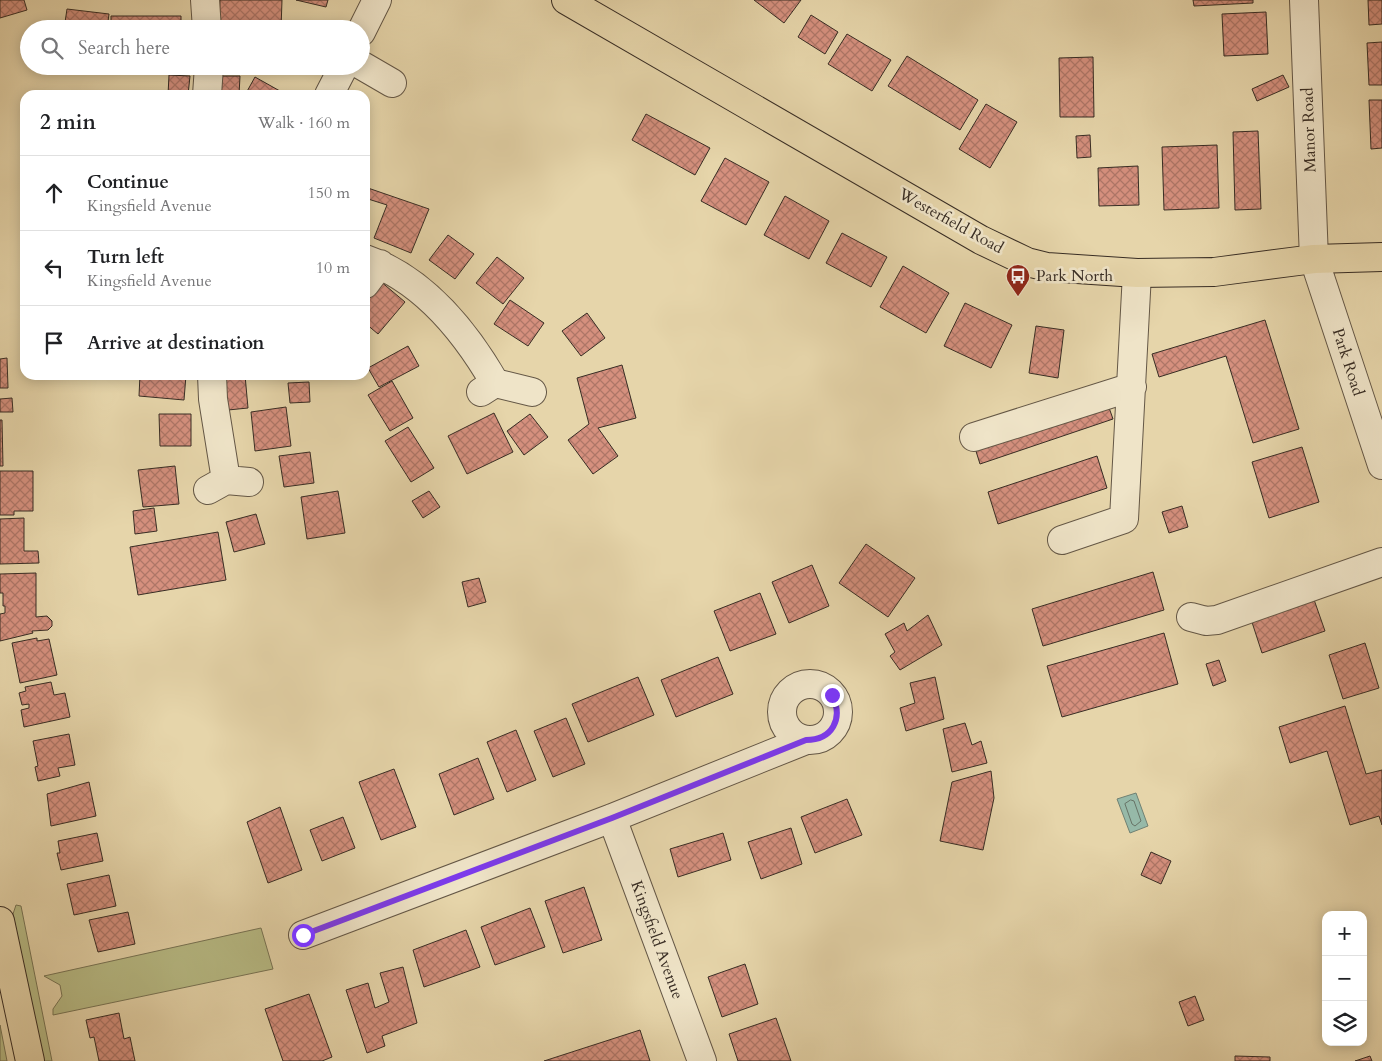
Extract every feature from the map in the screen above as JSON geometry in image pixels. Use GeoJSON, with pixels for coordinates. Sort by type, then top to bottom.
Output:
{"type":"FeatureCollection","features":[{"type":"Feature","properties":{"kind":"main road","name":"Westerfield Road"},"geometry":{"type":"LineString","coordinates":[[566,0],[981,240],[1011,255],[1048,267],[1137,273],[1239,270],[1314,260],[1382,257]]}},
{"type":"Feature","properties":{"kind":"main road"},"geometry":{"type":"LineString","coordinates":[[2,939],[30,1061]]}},
{"type":"Feature","properties":{"kind":"street"},"geometry":{"type":"LineString","coordinates":[[205,0],[206,20]]}},
{"type":"Feature","properties":{"kind":"street"},"geometry":{"type":"LineString","coordinates":[[367,20],[377,0]]}},
{"type":"Feature","properties":{"kind":"street","name":"Manor Road"},"geometry":{"type":"LineString","coordinates":[[1304,0],[1314,260]]}},
{"type":"Feature","properties":{"kind":"street"},"geometry":{"type":"LineString","coordinates":[[370,70],[392,83]]}},
{"type":"Feature","properties":{"kind":"street"},"geometry":{"type":"LineString","coordinates":[[207,90],[208,75]]}},
{"type":"Feature","properties":{"kind":"street"},"geometry":{"type":"LineString","coordinates":[[332,90],[339,75]]}},
{"type":"Feature","properties":{"kind":"street","name":"Park Road"},"geometry":{"type":"LineString","coordinates":[[1314,260],[1382,465]]}},
{"type":"Feature","properties":{"kind":"street"},"geometry":{"type":"LineString","coordinates":[[370,269],[420,289],[438,306],[468,342],[488,388],[532,392]]}},
{"type":"Feature","properties":{"kind":"street"},"geometry":{"type":"LineString","coordinates":[[1062,540],[1124,519],[1137,273]]}},
{"type":"Feature","properties":{"kind":"street"},"geometry":{"type":"LineString","coordinates":[[212,380],[213,399],[228,484]]}},
{"type":"Feature","properties":{"kind":"street"},"geometry":{"type":"LineString","coordinates":[[974,437],[1132,386]]}},
{"type":"Feature","properties":{"kind":"street"},"geometry":{"type":"LineString","coordinates":[[1191,617],[1206,621],[1217,620],[1382,562]]}},
{"type":"Feature","properties":{"kind":"street"},"geometry":{"type":"LineString","coordinates":[[303,935],[612,818],[806,740]]}},
{"type":"Feature","properties":{"kind":"street","name":"Kingsfield Avenue"},"geometry":{"type":"LineString","coordinates":[[612,818],[702,1061]]}},
{"type":"Feature","properties":{"kind":"green space"},"geometry":{"type":"Polygon","coordinates":[[[16,905],[21,906],[52,1061],[43,1061],[13,914],[16,905]]]}},
{"type":"Feature","properties":{"kind":"green space"},"geometry":{"type":"Polygon","coordinates":[[[261,928],[273,969],[53,1015],[53,1009],[62,996],[60,985],[44,976],[261,928]]]}},
{"type":"Feature","properties":{"kind":"green space"},"geometry":{"type":"Polygon","coordinates":[[[0,1025],[7,1061],[0,1061],[0,1025]]]}},
{"type":"Feature","properties":{"kind":"water"},"geometry":{"type":"Polygon","coordinates":[[[1136,793],[1148,826],[1130,833],[1117,799],[1136,793]]]}},
{"type":"Feature","properties":{"kind":"building"},"geometry":{"type":"Polygon","coordinates":[[[0,0],[24,0],[27,10],[0,18],[0,0]]]}},
{"type":"Feature","properties":{"kind":"building"},"geometry":{"type":"Polygon","coordinates":[[[220,0],[282,0],[281,20],[219,20],[220,0]]]}},
{"type":"Feature","properties":{"kind":"building"},"geometry":{"type":"Polygon","coordinates":[[[296,0],[328,0],[326,7],[296,0]]]}},
{"type":"Feature","properties":{"kind":"building"},"geometry":{"type":"Polygon","coordinates":[[[754,0],[801,0],[784,23],[754,0]]]}},
{"type":"Feature","properties":{"kind":"building"},"geometry":{"type":"Polygon","coordinates":[[[1193,0],[1253,0],[1253,3],[1194,6],[1193,0]]]}},
{"type":"Feature","properties":{"kind":"building"},"geometry":{"type":"Polygon","coordinates":[[[1368,0],[1382,0],[1382,24],[1369,25],[1368,0]]]}},
{"type":"Feature","properties":{"kind":"building"},"geometry":{"type":"Polygon","coordinates":[[[67,9],[109,14],[108,20],[65,20],[67,9]]]}},
{"type":"Feature","properties":{"kind":"building"},"geometry":{"type":"Polygon","coordinates":[[[1266,12],[1268,54],[1224,56],[1222,14],[1266,12]]]}},
{"type":"Feature","properties":{"kind":"building"},"geometry":{"type":"Polygon","coordinates":[[[811,15],[838,32],[825,54],[798,37],[811,15]]]}},
{"type":"Feature","properties":{"kind":"building"},"geometry":{"type":"Polygon","coordinates":[[[111,16],[181,16],[181,20],[111,20],[111,16]]]}},
{"type":"Feature","properties":{"kind":"building"},"geometry":{"type":"Polygon","coordinates":[[[847,34],[891,60],[872,91],[828,64],[847,34]]]}},
{"type":"Feature","properties":{"kind":"building"},"geometry":{"type":"Polygon","coordinates":[[[1382,42],[1382,85],[1369,85],[1367,43],[1382,42]]]}},
{"type":"Feature","properties":{"kind":"building"},"geometry":{"type":"Polygon","coordinates":[[[907,56],[978,100],[960,130],[888,86],[907,56]]]}},
{"type":"Feature","properties":{"kind":"building"},"geometry":{"type":"Polygon","coordinates":[[[1093,57],[1094,117],[1060,117],[1059,58],[1093,57]]]}},
{"type":"Feature","properties":{"kind":"building"},"geometry":{"type":"Polygon","coordinates":[[[169,75],[190,76],[189,90],[168,90],[169,75]]]}},
{"type":"Feature","properties":{"kind":"building"},"geometry":{"type":"Polygon","coordinates":[[[1283,75],[1289,87],[1257,101],[1252,89],[1283,75]]]}},
{"type":"Feature","properties":{"kind":"building"},"geometry":{"type":"Polygon","coordinates":[[[219,76],[240,76],[239,90],[219,90],[219,76]]]}},
{"type":"Feature","properties":{"kind":"building"},"geometry":{"type":"Polygon","coordinates":[[[255,77],[278,90],[248,90],[255,77]]]}},
{"type":"Feature","properties":{"kind":"building"},"geometry":{"type":"Polygon","coordinates":[[[1369,100],[1382,100],[1382,148],[1371,149],[1369,100]]]}},
{"type":"Feature","properties":{"kind":"building"},"geometry":{"type":"Polygon","coordinates":[[[986,104],[1017,122],[990,168],[959,149],[986,104]]]}},
{"type":"Feature","properties":{"kind":"building"},"geometry":{"type":"Polygon","coordinates":[[[646,114],[710,148],[695,175],[632,140],[646,114]]]}},
{"type":"Feature","properties":{"kind":"building"},"geometry":{"type":"Polygon","coordinates":[[[1258,131],[1261,209],[1235,210],[1233,132],[1258,131]]]}},
{"type":"Feature","properties":{"kind":"building"},"geometry":{"type":"Polygon","coordinates":[[[1090,135],[1091,157],[1077,158],[1076,136],[1090,135]]]}},
{"type":"Feature","properties":{"kind":"building"},"geometry":{"type":"Polygon","coordinates":[[[1217,145],[1219,208],[1164,210],[1162,147],[1217,145]]]}},
{"type":"Feature","properties":{"kind":"building"},"geometry":{"type":"Polygon","coordinates":[[[725,158],[769,182],[746,225],[701,201],[725,158]]]}},
{"type":"Feature","properties":{"kind":"building"},"geometry":{"type":"Polygon","coordinates":[[[1138,166],[1139,205],[1099,206],[1098,168],[1138,166]]]}},
{"type":"Feature","properties":{"kind":"building"},"geometry":{"type":"Polygon","coordinates":[[[370,189],[429,209],[411,253],[374,238],[387,205],[370,200],[370,189]]]}},
{"type":"Feature","properties":{"kind":"building"},"geometry":{"type":"Polygon","coordinates":[[[785,196],[829,221],[809,259],[764,235],[785,196]]]}},
{"type":"Feature","properties":{"kind":"building"},"geometry":{"type":"Polygon","coordinates":[[[842,233],[887,257],[871,287],[826,263],[842,233]]]}},
{"type":"Feature","properties":{"kind":"building"},"geometry":{"type":"Polygon","coordinates":[[[448,235],[474,254],[455,279],[429,260],[448,235]]]}},
{"type":"Feature","properties":{"kind":"building"},"geometry":{"type":"Polygon","coordinates":[[[497,257],[524,278],[503,304],[476,283],[497,257]]]}},
{"type":"Feature","properties":{"kind":"building"},"geometry":{"type":"Polygon","coordinates":[[[903,266],[949,293],[926,333],[880,307],[903,266]]]}},
{"type":"Feature","properties":{"kind":"building"},"geometry":{"type":"Polygon","coordinates":[[[379,280],[405,302],[378,334],[370,327],[370,291],[379,280]]]}},
{"type":"Feature","properties":{"kind":"building"},"geometry":{"type":"Polygon","coordinates":[[[510,300],[544,323],[528,346],[494,324],[510,300]]]}},
{"type":"Feature","properties":{"kind":"building"},"geometry":{"type":"Polygon","coordinates":[[[965,303],[1012,325],[991,368],[944,346],[965,303]]]}},
{"type":"Feature","properties":{"kind":"building"},"geometry":{"type":"Polygon","coordinates":[[[587,313],[605,338],[581,356],[562,331],[587,313]]]}},
{"type":"Feature","properties":{"kind":"building"},"geometry":{"type":"Polygon","coordinates":[[[1265,320],[1299,429],[1253,443],[1226,356],[1159,377],[1152,354],[1265,320]]]}},
{"type":"Feature","properties":{"kind":"building"},"geometry":{"type":"Polygon","coordinates":[[[1036,326],[1064,330],[1058,378],[1029,373],[1036,326]]]}},
{"type":"Feature","properties":{"kind":"building"},"geometry":{"type":"Polygon","coordinates":[[[408,346],[419,366],[379,387],[370,371],[370,367],[408,346]]]}},
{"type":"Feature","properties":{"kind":"building"},"geometry":{"type":"Polygon","coordinates":[[[7,358],[8,388],[0,388],[0,359],[7,358]]]}},
{"type":"Feature","properties":{"kind":"building"},"geometry":{"type":"Polygon","coordinates":[[[622,365],[636,418],[598,428],[618,456],[593,474],[568,440],[589,424],[577,378],[622,365]]]}},
{"type":"Feature","properties":{"kind":"building"},"geometry":{"type":"Polygon","coordinates":[[[140,380],[186,380],[184,400],[139,396],[140,380]]]}},
{"type":"Feature","properties":{"kind":"building"},"geometry":{"type":"Polygon","coordinates":[[[225,380],[245,380],[248,408],[228,410],[225,380]]]}},
{"type":"Feature","properties":{"kind":"building"},"geometry":{"type":"Polygon","coordinates":[[[392,381],[413,418],[390,431],[368,395],[392,381]]]}},
{"type":"Feature","properties":{"kind":"building"},"geometry":{"type":"Polygon","coordinates":[[[309,382],[310,402],[290,403],[288,383],[309,382]]]}},
{"type":"Feature","properties":{"kind":"building"},"geometry":{"type":"Polygon","coordinates":[[[12,398],[13,412],[0,412],[0,399],[12,398]]]}},
{"type":"Feature","properties":{"kind":"building"},"geometry":{"type":"Polygon","coordinates":[[[1107,402],[1113,419],[980,464],[975,448],[1107,402]]]}},
{"type":"Feature","properties":{"kind":"building"},"geometry":{"type":"Polygon","coordinates":[[[286,407],[291,446],[255,451],[251,412],[286,407]]]}},
{"type":"Feature","properties":{"kind":"building"},"geometry":{"type":"Polygon","coordinates":[[[494,413],[513,452],[467,474],[448,436],[494,413]]]}},
{"type":"Feature","properties":{"kind":"building"},"geometry":{"type":"Polygon","coordinates":[[[159,414],[191,414],[191,446],[160,446],[159,414]]]}},
{"type":"Feature","properties":{"kind":"building"},"geometry":{"type":"Polygon","coordinates":[[[530,414],[548,437],[524,455],[507,431],[530,414]]]}},
{"type":"Feature","properties":{"kind":"building"},"geometry":{"type":"Polygon","coordinates":[[[0,420],[2,420],[3,466],[0,466],[0,420]]]}},
{"type":"Feature","properties":{"kind":"building"},"geometry":{"type":"Polygon","coordinates":[[[408,427],[434,468],[411,482],[385,441],[408,427]]]}},
{"type":"Feature","properties":{"kind":"building"},"geometry":{"type":"Polygon","coordinates":[[[1302,447],[1319,502],[1269,518],[1252,462],[1302,447]]]}},
{"type":"Feature","properties":{"kind":"building"},"geometry":{"type":"Polygon","coordinates":[[[310,452],[314,483],[284,487],[279,456],[310,452]]]}},
{"type":"Feature","properties":{"kind":"building"},"geometry":{"type":"Polygon","coordinates":[[[1097,456],[1107,488],[998,524],[988,492],[1097,456]]]}},
{"type":"Feature","properties":{"kind":"building"},"geometry":{"type":"Polygon","coordinates":[[[175,466],[179,504],[143,507],[138,470],[175,466]]]}},
{"type":"Feature","properties":{"kind":"building"},"geometry":{"type":"Polygon","coordinates":[[[0,471],[33,471],[33,511],[14,511],[14,515],[0,515],[0,471]]]}},
{"type":"Feature","properties":{"kind":"building"},"geometry":{"type":"Polygon","coordinates":[[[338,491],[345,533],[307,539],[301,497],[338,491]]]}},
{"type":"Feature","properties":{"kind":"building"},"geometry":{"type":"Polygon","coordinates":[[[429,491],[440,507],[423,518],[412,501],[429,491]]]}},
{"type":"Feature","properties":{"kind":"building"},"geometry":{"type":"Polygon","coordinates":[[[1182,506],[1188,527],[1169,533],[1162,512],[1182,506]]]}},
{"type":"Feature","properties":{"kind":"building"},"geometry":{"type":"Polygon","coordinates":[[[154,508],[157,531],[135,534],[133,511],[154,508]]]}},
{"type":"Feature","properties":{"kind":"building"},"geometry":{"type":"Polygon","coordinates":[[[256,514],[265,544],[234,552],[226,522],[256,514]]]}},
{"type":"Feature","properties":{"kind":"building"},"geometry":{"type":"Polygon","coordinates":[[[24,518],[24,551],[38,551],[39,563],[0,564],[0,519],[24,518]]]}},
{"type":"Feature","properties":{"kind":"building"},"geometry":{"type":"Polygon","coordinates":[[[218,532],[226,580],[138,595],[130,547],[218,532]]]}},
{"type":"Feature","properties":{"kind":"building"},"geometry":{"type":"Polygon","coordinates":[[[866,544],[915,578],[888,617],[839,583],[866,544]]]}},
{"type":"Feature","properties":{"kind":"building"},"geometry":{"type":"Polygon","coordinates":[[[812,565],[829,606],[789,623],[772,582],[812,565]]]}},
{"type":"Feature","properties":{"kind":"building"},"geometry":{"type":"Polygon","coordinates":[[[1153,572],[1164,610],[1043,646],[1032,609],[1153,572]]]}},
{"type":"Feature","properties":{"kind":"building"},"geometry":{"type":"Polygon","coordinates":[[[36,573],[36,617],[47,616],[52,621],[52,626],[48,630],[32,631],[33,633],[0,641],[0,614],[5,613],[5,606],[3,606],[3,593],[0,593],[0,574],[36,573]]]}},
{"type":"Feature","properties":{"kind":"building"},"geometry":{"type":"Polygon","coordinates":[[[479,578],[486,602],[468,607],[462,582],[479,578]]]}},
{"type":"Feature","properties":{"kind":"building"},"geometry":{"type":"Polygon","coordinates":[[[1311,591],[1325,631],[1262,653],[1249,613],[1311,591]]]}},
{"type":"Feature","properties":{"kind":"building"},"geometry":{"type":"Polygon","coordinates":[[[760,593],[776,634],[730,651],[714,611],[760,593]]]}},
{"type":"Feature","properties":{"kind":"building"},"geometry":{"type":"Polygon","coordinates":[[[928,615],[942,645],[900,670],[890,656],[895,652],[885,634],[904,623],[907,631],[928,615]]]}},
{"type":"Feature","properties":{"kind":"building"},"geometry":{"type":"Polygon","coordinates":[[[1164,633],[1178,684],[1062,717],[1047,666],[1164,633]]]}},
{"type":"Feature","properties":{"kind":"building"},"geometry":{"type":"Polygon","coordinates":[[[37,638],[37,641],[49,639],[57,675],[20,683],[12,643],[37,638]]]}},
{"type":"Feature","properties":{"kind":"building"},"geometry":{"type":"Polygon","coordinates":[[[1365,643],[1379,688],[1343,699],[1329,655],[1365,643]]]}},
{"type":"Feature","properties":{"kind":"building"},"geometry":{"type":"Polygon","coordinates":[[[718,657],[733,694],[676,717],[661,680],[718,657]]]}},
{"type":"Feature","properties":{"kind":"building"},"geometry":{"type":"Polygon","coordinates":[[[1219,660],[1226,681],[1213,686],[1206,664],[1219,660]]]}},
{"type":"Feature","properties":{"kind":"building"},"geometry":{"type":"Polygon","coordinates":[[[638,677],[654,715],[588,742],[572,704],[638,677]]]}},
{"type":"Feature","properties":{"kind":"building"},"geometry":{"type":"Polygon","coordinates":[[[935,677],[944,719],[906,731],[900,708],[915,703],[910,683],[935,677]]]}},
{"type":"Feature","properties":{"kind":"building"},"geometry":{"type":"Polygon","coordinates":[[[51,682],[54,695],[65,693],[70,717],[24,727],[21,710],[29,708],[29,704],[22,705],[19,693],[26,691],[25,687],[51,682]]]}},
{"type":"Feature","properties":{"kind":"building"},"geometry":{"type":"Polygon","coordinates":[[[1345,706],[1366,774],[1382,770],[1382,825],[1379,816],[1350,825],[1327,751],[1290,763],[1279,727],[1345,706]]]}},
{"type":"Feature","properties":{"kind":"building"},"geometry":{"type":"Polygon","coordinates":[[[566,718],[585,764],[553,777],[534,731],[566,718]]]}},
{"type":"Feature","properties":{"kind":"building"},"geometry":{"type":"Polygon","coordinates":[[[965,723],[972,745],[981,741],[987,763],[952,772],[943,729],[965,723]]]}},
{"type":"Feature","properties":{"kind":"building"},"geometry":{"type":"Polygon","coordinates":[[[516,730],[536,780],[507,792],[487,742],[516,730]]]}},
{"type":"Feature","properties":{"kind":"building"},"geometry":{"type":"Polygon","coordinates":[[[69,734],[75,765],[58,768],[60,776],[38,781],[35,767],[38,766],[33,741],[69,734]]]}},
{"type":"Feature","properties":{"kind":"building"},"geometry":{"type":"Polygon","coordinates":[[[478,758],[494,799],[454,815],[439,774],[478,758]]]}},
{"type":"Feature","properties":{"kind":"building"},"geometry":{"type":"Polygon","coordinates":[[[394,769],[416,827],[381,840],[359,782],[394,769]]]}},
{"type":"Feature","properties":{"kind":"building"},"geometry":{"type":"Polygon","coordinates":[[[991,771],[994,798],[983,850],[940,841],[952,782],[991,771]]]}},
{"type":"Feature","properties":{"kind":"building"},"geometry":{"type":"Polygon","coordinates":[[[89,782],[96,816],[51,826],[47,794],[89,782]]]}},
{"type":"Feature","properties":{"kind":"building"},"geometry":{"type":"Polygon","coordinates":[[[847,799],[862,835],[815,853],[801,817],[847,799]]]}},
{"type":"Feature","properties":{"kind":"building"},"geometry":{"type":"Polygon","coordinates":[[[280,807],[302,870],[268,883],[247,822],[280,807]]]}},
{"type":"Feature","properties":{"kind":"building"},"geometry":{"type":"Polygon","coordinates":[[[343,817],[355,848],[322,861],[310,830],[343,817]]]}},
{"type":"Feature","properties":{"kind":"building"},"geometry":{"type":"Polygon","coordinates":[[[791,828],[802,864],[761,879],[748,842],[791,828]]]}},
{"type":"Feature","properties":{"kind":"building"},"geometry":{"type":"Polygon","coordinates":[[[97,833],[103,861],[61,870],[57,853],[60,853],[58,841],[97,833]]]}},
{"type":"Feature","properties":{"kind":"building"},"geometry":{"type":"Polygon","coordinates":[[[723,833],[731,860],[678,877],[670,849],[723,833]]]}},
{"type":"Feature","properties":{"kind":"building"},"geometry":{"type":"Polygon","coordinates":[[[1151,852],[1171,861],[1161,884],[1141,875],[1151,852]]]}},
{"type":"Feature","properties":{"kind":"building"},"geometry":{"type":"Polygon","coordinates":[[[109,875],[116,906],[74,915],[67,884],[109,875]]]}},
{"type":"Feature","properties":{"kind":"building"},"geometry":{"type":"Polygon","coordinates":[[[584,887],[602,940],[563,953],[545,901],[584,887]]]}},
{"type":"Feature","properties":{"kind":"building"},"geometry":{"type":"Polygon","coordinates":[[[530,908],[545,947],[495,965],[481,927],[530,908]]]}},
{"type":"Feature","properties":{"kind":"building"},"geometry":{"type":"Polygon","coordinates":[[[128,912],[135,944],[98,952],[89,920],[128,912]]]}},
{"type":"Feature","properties":{"kind":"building"},"geometry":{"type":"Polygon","coordinates":[[[466,930],[480,967],[424,987],[413,950],[466,930]]]}},
{"type":"Feature","properties":{"kind":"building"},"geometry":{"type":"Polygon","coordinates":[[[745,964],[758,1004],[722,1017],[708,977],[745,964]]]}},
{"type":"Feature","properties":{"kind":"building"},"geometry":{"type":"Polygon","coordinates":[[[403,967],[417,1023],[382,1036],[385,1046],[367,1053],[346,990],[368,983],[375,1008],[389,1002],[380,973],[403,967]]]}},
{"type":"Feature","properties":{"kind":"building"},"geometry":{"type":"Polygon","coordinates":[[[309,994],[332,1057],[322,1061],[283,1061],[265,1009],[309,994]]]}},
{"type":"Feature","properties":{"kind":"building"},"geometry":{"type":"Polygon","coordinates":[[[1195,996],[1204,1020],[1188,1026],[1179,1002],[1195,996]]]}},
{"type":"Feature","properties":{"kind":"building"},"geometry":{"type":"Polygon","coordinates":[[[119,1013],[124,1039],[130,1037],[135,1061],[99,1061],[94,1037],[90,1038],[86,1020],[119,1013]]]}},
{"type":"Feature","properties":{"kind":"building"},"geometry":{"type":"Polygon","coordinates":[[[776,1018],[791,1061],[738,1061],[729,1034],[776,1018]]]}},
{"type":"Feature","properties":{"kind":"building"},"geometry":{"type":"Polygon","coordinates":[[[640,1030],[650,1061],[544,1061],[640,1030]]]}},
{"type":"Feature","properties":{"kind":"building"},"geometry":{"type":"Polygon","coordinates":[[[1235,1056],[1270,1057],[1270,1061],[1235,1061],[1235,1056]]]}},
{"type":"Feature","properties":{"kind":"building"},"geometry":{"type":"Polygon","coordinates":[[[1370,1056],[1372,1061],[1355,1061],[1370,1056]]]}},
{"type":"Feature","properties":{"kind":"place","name":"Park North"},"geometry":{"type":"Point","coordinates":[1018,297]}},
{"type":"Feature","properties":{"kind":"route"},"geometry":{"type":"LineString","coordinates":[[303,935],[612,818],[806,740],[824,737],[831,731],[838,713],[837,704],[832,695]]}}]}
